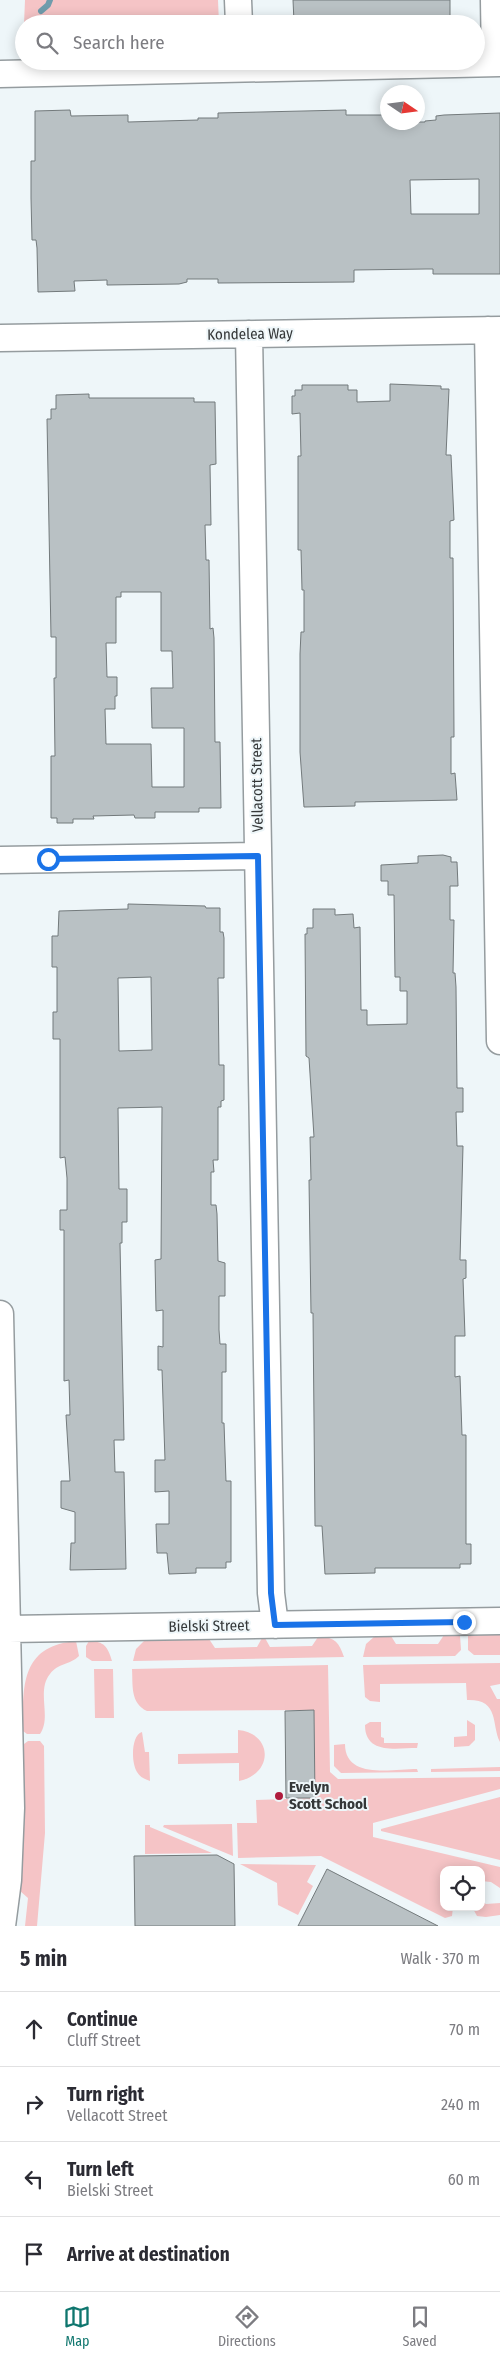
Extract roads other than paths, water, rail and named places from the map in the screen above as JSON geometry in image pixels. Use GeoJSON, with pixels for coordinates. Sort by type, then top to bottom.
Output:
{"type":"FeatureCollection","features":[{"type":"Feature","properties":{"kind":"street"},"geometry":{"type":"LineString","coordinates":[[238,0],[239,15]]}},
{"type":"Feature","properties":{"kind":"street"},"geometry":{"type":"LineString","coordinates":[[485,63],[498,63],[494,0]]}},
{"type":"Feature","properties":{"kind":"street"},"geometry":{"type":"LineString","coordinates":[[0,74],[96,70]]}},
{"type":"Feature","properties":{"kind":"street"},"geometry":{"type":"LineString","coordinates":[[494,330],[500,1041]]}},
{"type":"Feature","properties":{"kind":"street","name":"Kondelea Way"},"geometry":{"type":"LineString","coordinates":[[0,338],[494,330]]}},
{"type":"Feature","properties":{"kind":"street","name":"Vellacott Street"},"geometry":{"type":"LineString","coordinates":[[249,334],[271,1593],[275,1625]]}},
{"type":"Feature","properties":{"kind":"street"},"geometry":{"type":"LineString","coordinates":[[0,860],[258,856]]}},
{"type":"Feature","properties":{"kind":"street"},"geometry":{"type":"LineString","coordinates":[[0,1314],[9,1630],[11,1808],[8,1880],[2,1926]]}},
{"type":"Feature","properties":{"kind":"street","name":"Bielski Street"},"geometry":{"type":"LineString","coordinates":[[9,1630],[500,1621]]}},
{"type":"Feature","properties":{"kind":"waterway"},"geometry":{"type":"LineString","coordinates":[[41,11],[48,5],[50,0]]}},
{"type":"Feature","properties":{"kind":"place","name":"Evelyn Scott School"},"geometry":{"type":"Point","coordinates":[279,1796]}}]}
